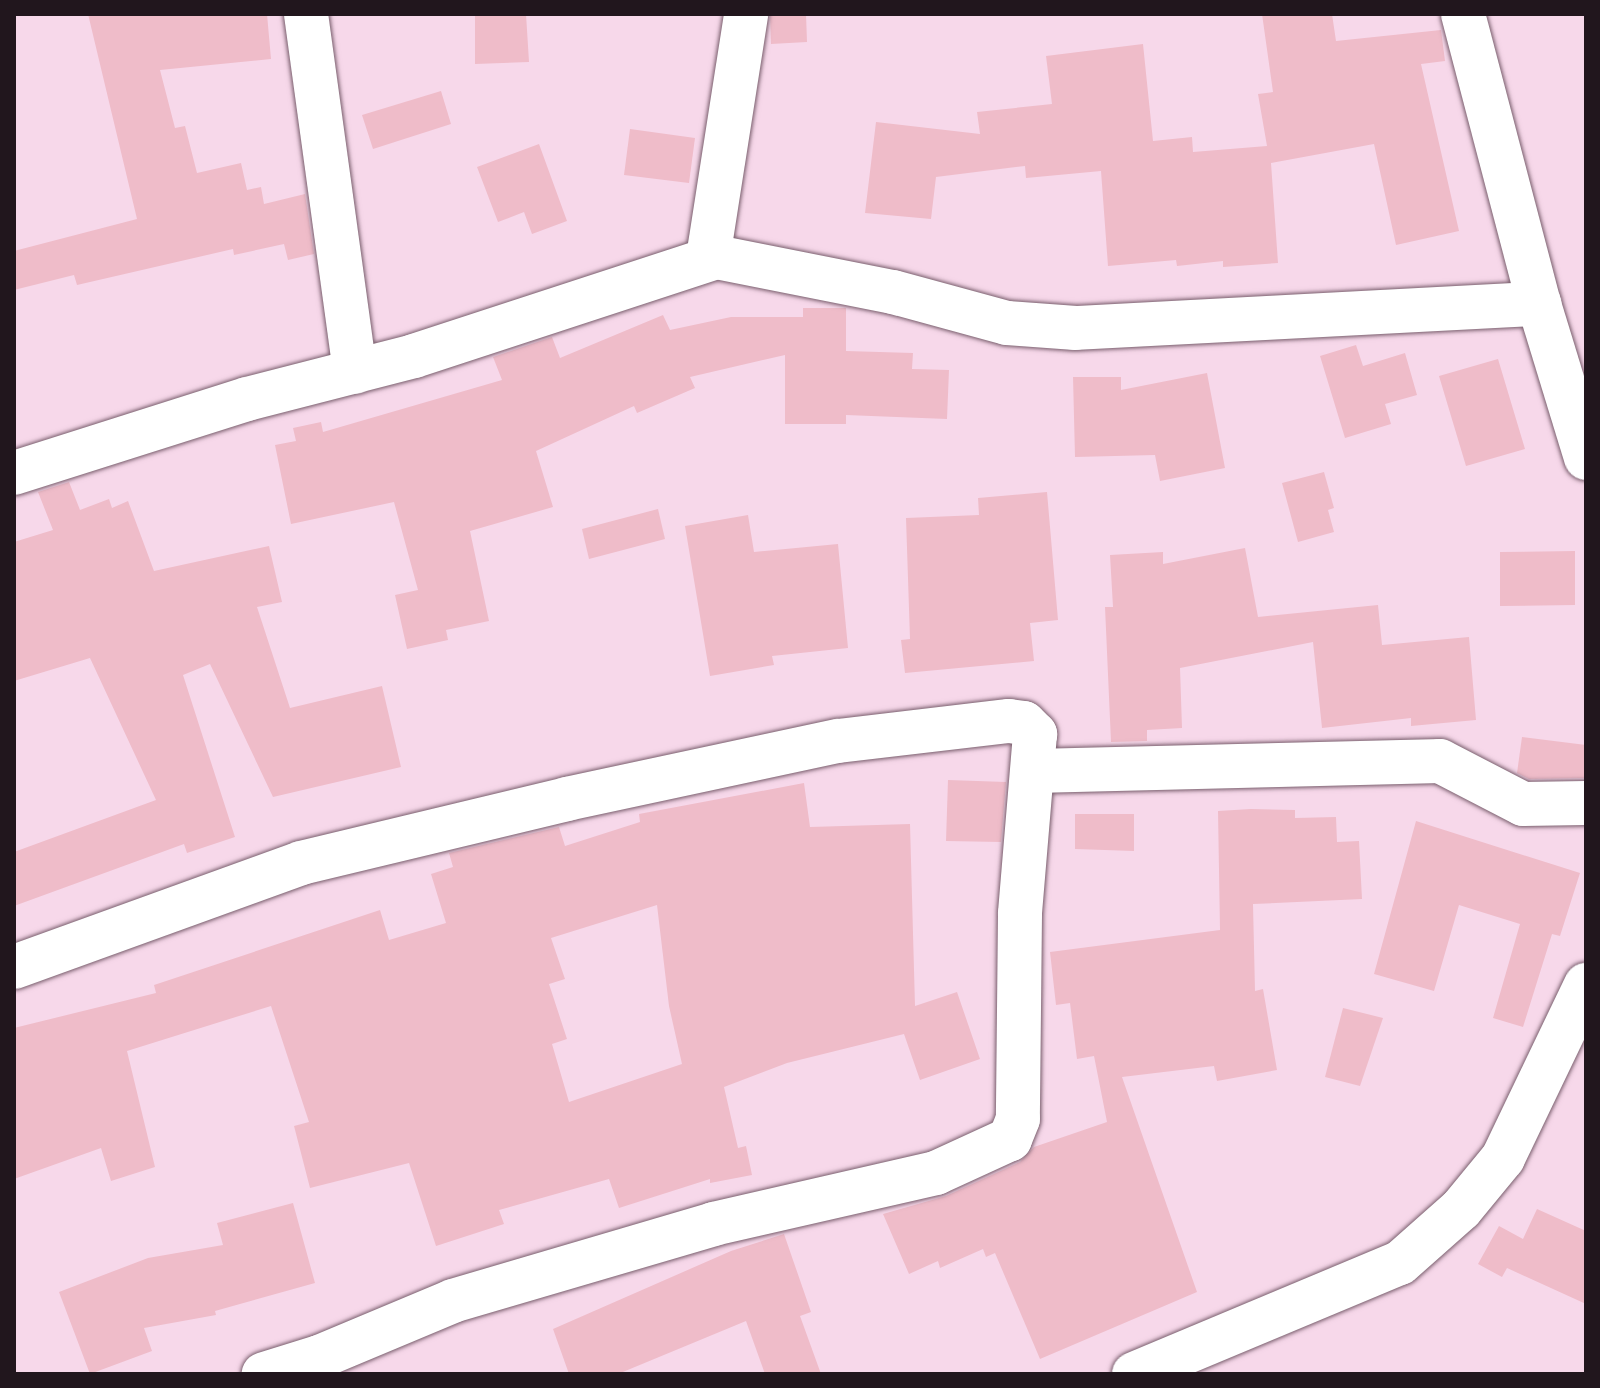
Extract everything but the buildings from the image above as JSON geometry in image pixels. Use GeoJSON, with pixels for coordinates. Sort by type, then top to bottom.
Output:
{"type":"FeatureCollection","features":[{"type":"Feature","properties":{"kind":"street"},"geometry":{"type":"LineString","coordinates":[[306,14],[355,372]]}},
{"type":"Feature","properties":{"kind":"street"},"geometry":{"type":"LineString","coordinates":[[708,258],[746,14]]}},
{"type":"Feature","properties":{"kind":"street"},"geometry":{"type":"LineString","coordinates":[[1463,14],[1539,304],[1586,458]]}},
{"type":"Feature","properties":{"kind":"street"},"geometry":{"type":"LineString","coordinates":[[14,473],[247,399],[355,372],[708,258],[893,292],[1007,323],[1076,328],[1539,304]]}},
{"type":"Feature","properties":{"kind":"street"},"geometry":{"type":"LineString","coordinates":[[14,967],[301,863],[838,741],[1024,723],[1035,734],[1036,771],[1020,914],[1018,1119],[1010,1139],[936,1173],[714,1224],[453,1301],[319,1357],[264,1374]]}},
{"type":"Feature","properties":{"kind":"street"},"geometry":{"type":"LineString","coordinates":[[1036,771],[1440,761],[1523,804],[1586,803]]}},
{"type":"Feature","properties":{"kind":"street"},"geometry":{"type":"LineString","coordinates":[[1134,1374],[1400,1263],[1461,1209],[1503,1158],[1586,985]]}}]}
